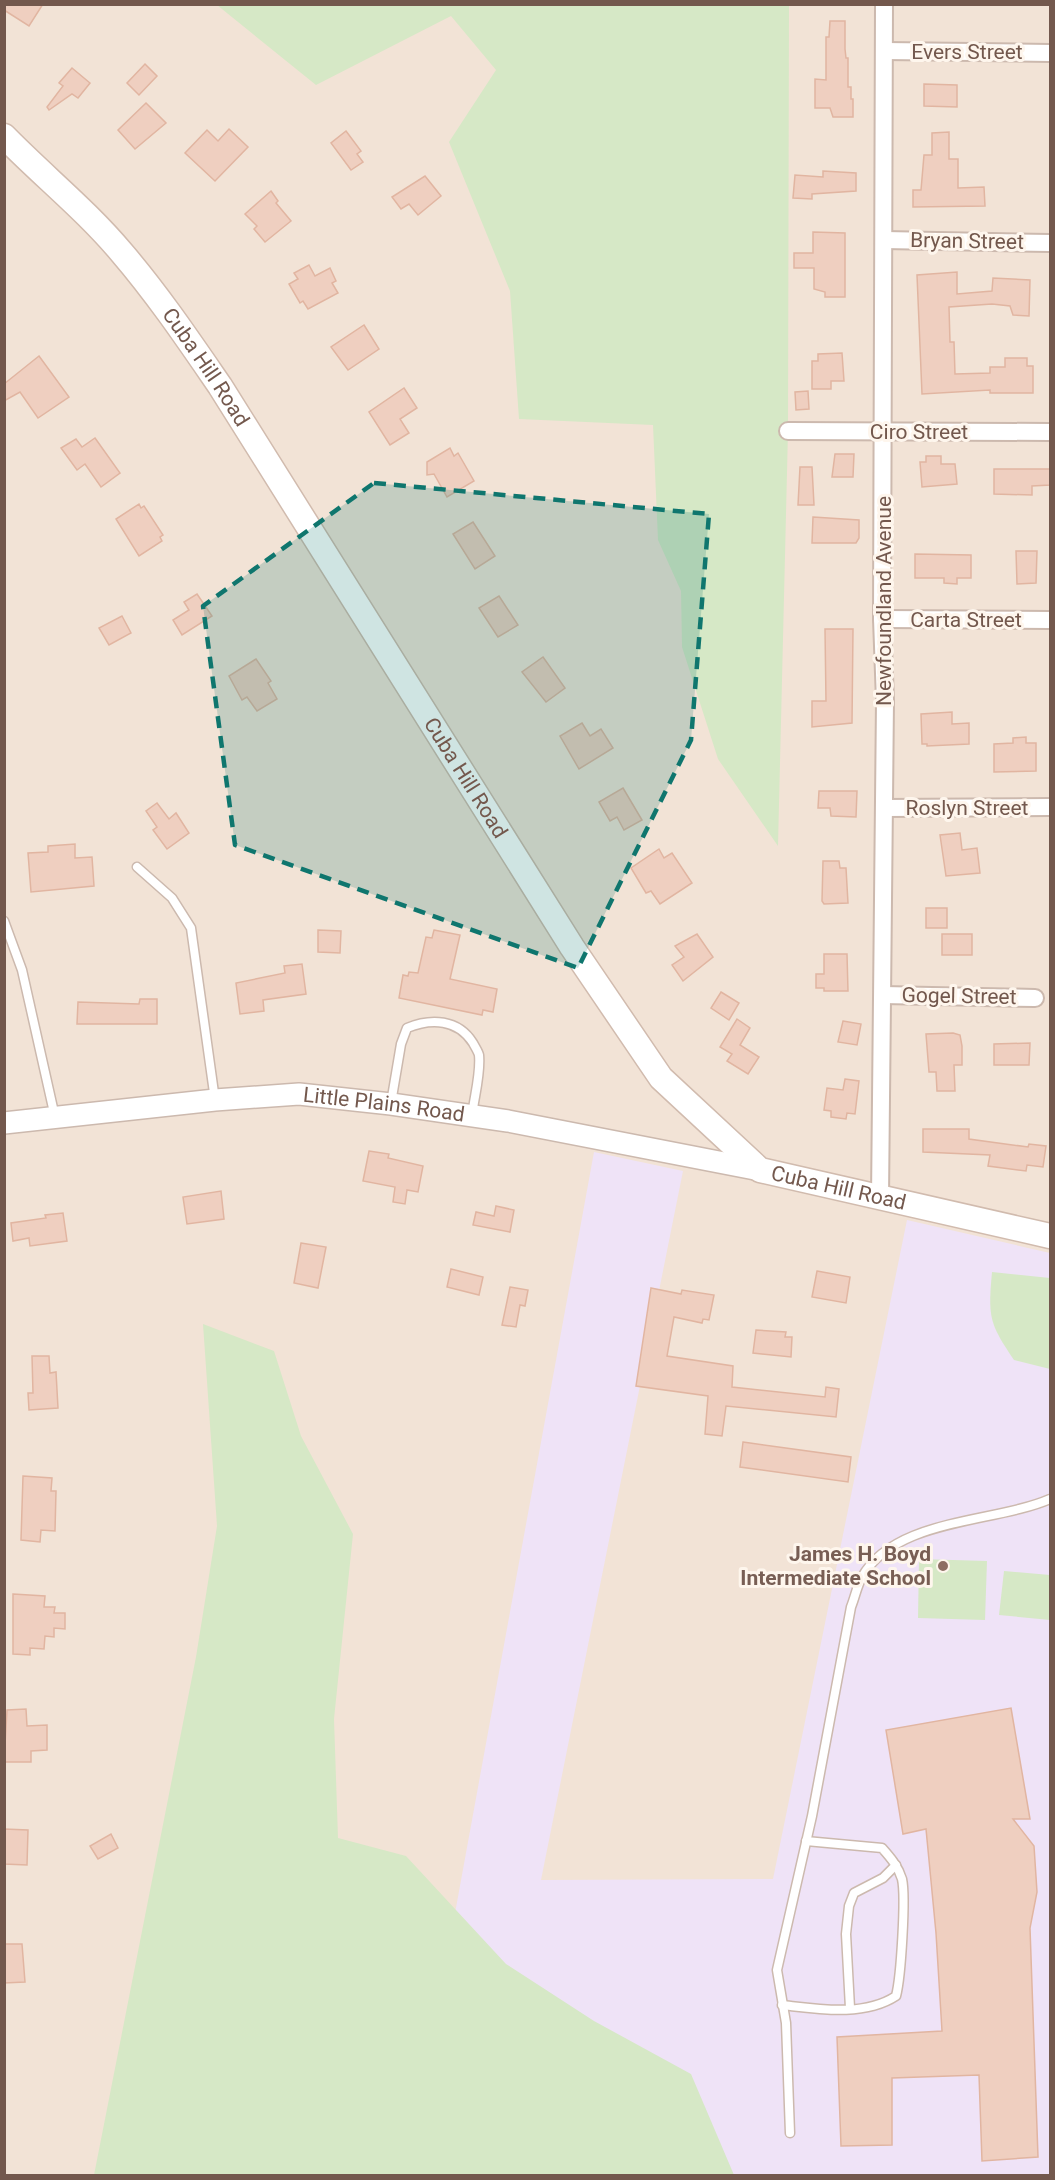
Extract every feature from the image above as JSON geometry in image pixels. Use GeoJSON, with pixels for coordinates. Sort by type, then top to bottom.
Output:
{"type":"FeatureCollection","features":[{"type":"Feature","properties":{"kind":"main road","name":"Cuba Hill Road"},"geometry":{"type":"LineString","coordinates":[[7,144],[77,204],[121,252],[166,309],[220,386],[572,948],[661,1078],[760,1170],[1050,1236]]}},
{"type":"Feature","properties":{"kind":"street","name":"Newfoundland Avenue"},"geometry":{"type":"LineString","coordinates":[[880,1198],[884,808],[882,619],[884,4]]}},
{"type":"Feature","properties":{"kind":"street","name":"Evers Street"},"geometry":{"type":"LineString","coordinates":[[884,51],[1050,52]]}},
{"type":"Feature","properties":{"kind":"street","name":"Bryan Street"},"geometry":{"type":"LineString","coordinates":[[885,240],[1050,243]]}},
{"type":"Feature","properties":{"kind":"street","name":"Ciro Street"},"geometry":{"type":"LineString","coordinates":[[788,431],[1050,432]]}},
{"type":"Feature","properties":{"kind":"street","name":"Carta Street"},"geometry":{"type":"LineString","coordinates":[[882,619],[1050,620]]}},
{"type":"Feature","properties":{"kind":"street","name":"Roslyn Street"},"geometry":{"type":"LineString","coordinates":[[884,808],[1050,807]]}},
{"type":"Feature","properties":{"kind":"street","name":"Gogel Street"},"geometry":{"type":"LineString","coordinates":[[883,995],[1035,998]]}},
{"type":"Feature","properties":{"kind":"street","name":"Little Plains Road"},"geometry":{"type":"LineString","coordinates":[[4,1123],[215,1100],[299,1094],[472,1116],[760,1170]]}},
{"type":"Feature","properties":{"kind":"lane"},"geometry":{"type":"LineString","coordinates":[[136,867],[172,898],[191,928],[215,1100]]}},
{"type":"Feature","properties":{"kind":"lane"},"geometry":{"type":"LineString","coordinates":[[4,921],[22,970],[55,1117]]}},
{"type":"Feature","properties":{"kind":"lane"},"geometry":{"type":"LineString","coordinates":[[391,1104],[401,1044],[407,1028],[421,1022],[438,1021],[457,1027],[469,1036],[479,1054],[472,1116]]}},
{"type":"Feature","properties":{"kind":"lane"},"geometry":{"type":"LineString","coordinates":[[790,2133],[786,2023],[777,1970],[806,1841],[851,1607],[863,1576],[880,1557],[903,1540],[949,1525],[1030,1508],[1050,1498]]}},
{"type":"Feature","properties":{"kind":"lane"},"geometry":{"type":"LineString","coordinates":[[782,2005],[820,2010],[883,2005],[896,1996],[901,1979],[902,1880],[896,1865],[882,1848],[806,1841]]}},
{"type":"Feature","properties":{"kind":"lane"},"geometry":{"type":"LineString","coordinates":[[850,2008],[846,1934],[849,1906],[854,1893],[883,1878],[896,1865]]}},
{"type":"Feature","properties":{"kind":"highlighted area"},"geometry":{"type":"Polygon","coordinates":[[[374,483],[709,514],[691,740],[578,968],[235,845],[203,606],[374,483]]]}},
{"type":"Feature","properties":{"kind":"shaded area"},"geometry":{"type":"Polygon","coordinates":[[[5,5],[1050,5],[1050,2175],[5,2175],[5,5]]]}},
{"type":"Feature","properties":{"kind":"shaded area","name":"James H. Boyd Intermediate School"},"geometry":{"type":"Polygon","coordinates":[[[594,1152],[683,1171],[541,1880],[773,1879],[907,1220],[1050,1253],[1050,2175],[407,2176],[594,1152]]]}},
{"type":"Feature","properties":{"kind":"green space"},"geometry":{"type":"Polygon","coordinates":[[[217,5],[789,5],[788,431],[778,846],[718,759],[682,647],[681,591],[658,540],[653,425],[519,419],[510,291],[449,142],[496,70],[451,16],[316,85],[217,5]]]}},
{"type":"Feature","properties":{"kind":"green space"},"geometry":{"type":"Polygon","coordinates":[[[992,1272],[1050,1278],[1050,1369],[1014,1360],[999,1337],[991,1310],[992,1272]]]}},
{"type":"Feature","properties":{"kind":"green space"},"geometry":{"type":"Polygon","coordinates":[[[203,1324],[274,1351],[301,1436],[353,1534],[334,1719],[338,1838],[406,1856],[506,1964],[594,2021],[691,2074],[734,2175],[94,2175],[196,1657],[217,1526],[203,1324]]]}},
{"type":"Feature","properties":{"kind":"green space"},"geometry":{"type":"Polygon","coordinates":[[[919,1559],[987,1561],[985,1620],[918,1618],[919,1559]]]}},
{"type":"Feature","properties":{"kind":"green space"},"geometry":{"type":"Polygon","coordinates":[[[1004,1571],[1050,1575],[1050,1620],[999,1615],[1004,1571]]]}},
{"type":"Feature","properties":{"kind":"building"},"geometry":{"type":"Polygon","coordinates":[[[4,4],[43,4],[29,26],[4,10],[4,4]]]}},
{"type":"Feature","properties":{"kind":"building"},"geometry":{"type":"Polygon","coordinates":[[[830,21],[845,21],[848,87],[851,87],[851,99],[853,99],[853,117],[833,117],[830,108],[815,108],[815,79],[826,80],[826,37],[829,37],[830,21]]]}},
{"type":"Feature","properties":{"kind":"building"},"geometry":{"type":"Polygon","coordinates":[[[145,64],[157,76],[139,95],[127,83],[145,64]]]}},
{"type":"Feature","properties":{"kind":"building"},"geometry":{"type":"Polygon","coordinates":[[[72,68],[90,83],[78,98],[72,94],[49,110],[47,107],[63,86],[59,83],[72,68]]]}},
{"type":"Feature","properties":{"kind":"building"},"geometry":{"type":"Polygon","coordinates":[[[924,84],[957,85],[957,107],[924,106],[924,84]]]}},
{"type":"Feature","properties":{"kind":"building"},"geometry":{"type":"Polygon","coordinates":[[[146,103],[166,123],[135,149],[118,130],[146,103]]]}},
{"type":"Feature","properties":{"kind":"building"},"geometry":{"type":"Polygon","coordinates":[[[229,129],[248,147],[215,181],[185,153],[207,130],[218,141],[229,129]]]}},
{"type":"Feature","properties":{"kind":"building"},"geometry":{"type":"Polygon","coordinates":[[[346,131],[361,151],[357,154],[363,162],[351,170],[331,143],[346,131]]]}},
{"type":"Feature","properties":{"kind":"building"},"geometry":{"type":"Polygon","coordinates":[[[949,132],[949,159],[958,159],[958,188],[984,187],[985,206],[913,207],[913,190],[921,190],[924,155],[932,155],[932,133],[949,132]]]}},
{"type":"Feature","properties":{"kind":"building"},"geometry":{"type":"Polygon","coordinates":[[[823,171],[856,173],[856,191],[812,194],[812,199],[793,198],[795,175],[823,177],[823,171]]]}},
{"type":"Feature","properties":{"kind":"building"},"geometry":{"type":"Polygon","coordinates":[[[425,176],[441,196],[418,215],[409,204],[401,209],[392,197],[425,176]]]}},
{"type":"Feature","properties":{"kind":"building"},"geometry":{"type":"Polygon","coordinates":[[[271,191],[278,201],[276,203],[291,221],[265,242],[254,229],[257,226],[245,214],[271,191]]]}},
{"type":"Feature","properties":{"kind":"building"},"geometry":{"type":"Polygon","coordinates":[[[813,232],[845,233],[845,297],[825,297],[825,292],[814,289],[814,268],[794,268],[794,253],[813,253],[813,232]]]}},
{"type":"Feature","properties":{"kind":"building"},"geometry":{"type":"Polygon","coordinates":[[[309,265],[315,276],[330,268],[336,281],[332,283],[338,293],[308,309],[303,301],[300,303],[289,284],[298,279],[294,273],[309,265]]]}},
{"type":"Feature","properties":{"kind":"building"},"geometry":{"type":"Polygon","coordinates":[[[957,272],[957,294],[992,291],[993,278],[1030,280],[1029,316],[1013,315],[1010,306],[992,304],[949,307],[950,342],[954,342],[955,374],[990,373],[990,367],[1005,367],[1005,358],[1027,358],[1027,366],[1033,366],[1033,393],[990,393],[990,390],[922,394],[917,275],[957,272]]]}},
{"type":"Feature","properties":{"kind":"building"},"geometry":{"type":"Polygon","coordinates":[[[364,325],[379,349],[348,370],[331,347],[364,325]]]}},
{"type":"Feature","properties":{"kind":"building"},"geometry":{"type":"Polygon","coordinates":[[[842,353],[844,381],[831,381],[831,389],[812,389],[812,361],[818,361],[818,354],[842,353]]]}},
{"type":"Feature","properties":{"kind":"building"},"geometry":{"type":"Polygon","coordinates":[[[39,356],[69,397],[38,418],[20,392],[4,401],[4,384],[39,356]]]}},
{"type":"Feature","properties":{"kind":"building"},"geometry":{"type":"Polygon","coordinates":[[[404,388],[417,408],[400,419],[409,433],[390,445],[369,412],[404,388]]]}},
{"type":"Feature","properties":{"kind":"building"},"geometry":{"type":"Polygon","coordinates":[[[808,391],[809,409],[796,410],[795,392],[808,391]]]}},
{"type":"Feature","properties":{"kind":"building"},"geometry":{"type":"Polygon","coordinates":[[[95,438],[120,473],[101,487],[85,464],[77,470],[61,448],[76,439],[82,447],[95,438]]]}},
{"type":"Feature","properties":{"kind":"building"},"geometry":{"type":"Polygon","coordinates":[[[450,448],[454,456],[458,453],[474,481],[447,497],[434,474],[427,475],[427,462],[450,448]]]}},
{"type":"Feature","properties":{"kind":"building"},"geometry":{"type":"Polygon","coordinates":[[[835,454],[854,454],[853,477],[832,477],[835,454]]]}},
{"type":"Feature","properties":{"kind":"building"},"geometry":{"type":"Polygon","coordinates":[[[926,456],[941,456],[941,464],[955,464],[957,484],[922,487],[920,462],[926,462],[926,456]]]}},
{"type":"Feature","properties":{"kind":"building"},"geometry":{"type":"Polygon","coordinates":[[[800,467],[812,467],[814,505],[798,505],[800,467]]]}},
{"type":"Feature","properties":{"kind":"building"},"geometry":{"type":"Polygon","coordinates":[[[994,469],[1050,469],[1050,485],[1032,486],[1032,495],[994,494],[994,469]]]}},
{"type":"Feature","properties":{"kind":"building"},"geometry":{"type":"Polygon","coordinates":[[[139,504],[141,508],[144,506],[163,535],[160,537],[162,541],[139,556],[116,519],[139,504]]]}},
{"type":"Feature","properties":{"kind":"building"},"geometry":{"type":"Polygon","coordinates":[[[813,517],[859,520],[859,538],[856,543],[812,543],[813,517]]]}},
{"type":"Feature","properties":{"kind":"building"},"geometry":{"type":"Polygon","coordinates":[[[473,522],[495,556],[475,569],[453,534],[473,522]]]}},
{"type":"Feature","properties":{"kind":"building"},"geometry":{"type":"Polygon","coordinates":[[[1016,551],[1037,551],[1036,583],[1017,584],[1016,551]]]}},
{"type":"Feature","properties":{"kind":"building"},"geometry":{"type":"Polygon","coordinates":[[[915,554],[971,555],[971,578],[957,578],[957,584],[944,583],[944,578],[915,578],[915,554]]]}},
{"type":"Feature","properties":{"kind":"building"},"geometry":{"type":"Polygon","coordinates":[[[197,594],[212,616],[182,635],[173,620],[189,610],[184,602],[197,594]]]}},
{"type":"Feature","properties":{"kind":"building"},"geometry":{"type":"Polygon","coordinates":[[[499,596],[518,625],[498,637],[479,608],[499,596]]]}},
{"type":"Feature","properties":{"kind":"building"},"geometry":{"type":"Polygon","coordinates":[[[122,616],[131,633],[109,645],[99,628],[122,616]]]}},
{"type":"Feature","properties":{"kind":"building"},"geometry":{"type":"Polygon","coordinates":[[[825,629],[853,629],[852,723],[812,727],[812,701],[826,701],[825,629]]]}},
{"type":"Feature","properties":{"kind":"building"},"geometry":{"type":"Polygon","coordinates":[[[543,657],[565,688],[546,702],[522,672],[543,657]]]}},
{"type":"Feature","properties":{"kind":"building"},"geometry":{"type":"Polygon","coordinates":[[[256,659],[271,681],[268,683],[277,699],[257,711],[247,697],[242,700],[229,676],[256,659]]]}},
{"type":"Feature","properties":{"kind":"building"},"geometry":{"type":"Polygon","coordinates":[[[952,712],[952,724],[969,723],[969,744],[927,746],[927,744],[922,744],[921,714],[952,712]]]}},
{"type":"Feature","properties":{"kind":"building"},"geometry":{"type":"Polygon","coordinates":[[[582,723],[590,736],[601,729],[613,748],[579,769],[560,736],[582,723]]]}},
{"type":"Feature","properties":{"kind":"building"},"geometry":{"type":"Polygon","coordinates":[[[1026,737],[1026,743],[1036,743],[1036,771],[994,772],[994,744],[1013,743],[1013,738],[1026,737]]]}},
{"type":"Feature","properties":{"kind":"building"},"geometry":{"type":"Polygon","coordinates":[[[623,788],[642,820],[624,830],[617,817],[610,821],[599,802],[623,788]]]}},
{"type":"Feature","properties":{"kind":"building"},"geometry":{"type":"Polygon","coordinates":[[[819,791],[857,791],[856,817],[831,816],[830,808],[818,808],[819,791]]]}},
{"type":"Feature","properties":{"kind":"building"},"geometry":{"type":"Polygon","coordinates":[[[157,803],[169,819],[176,813],[189,833],[167,849],[153,830],[157,827],[146,811],[157,803]]]}},
{"type":"Feature","properties":{"kind":"building"},"geometry":{"type":"Polygon","coordinates":[[[960,833],[962,850],[977,848],[980,873],[946,876],[940,835],[960,833]]]}},
{"type":"Feature","properties":{"kind":"building"},"geometry":{"type":"Polygon","coordinates":[[[75,844],[75,858],[92,857],[94,886],[31,892],[28,853],[48,852],[48,846],[75,844]]]}},
{"type":"Feature","properties":{"kind":"building"},"geometry":{"type":"Polygon","coordinates":[[[659,849],[664,858],[672,853],[692,883],[660,904],[651,891],[646,893],[631,868],[659,849]]]}},
{"type":"Feature","properties":{"kind":"building"},"geometry":{"type":"Polygon","coordinates":[[[823,861],[839,861],[840,868],[846,868],[848,903],[824,904],[822,901],[823,861]]]}},
{"type":"Feature","properties":{"kind":"building"},"geometry":{"type":"Polygon","coordinates":[[[926,908],[947,908],[947,928],[926,928],[926,908]]]}},
{"type":"Feature","properties":{"kind":"building"},"geometry":{"type":"Polygon","coordinates":[[[318,930],[341,931],[340,953],[318,952],[318,930]]]}},
{"type":"Feature","properties":{"kind":"building"},"geometry":{"type":"Polygon","coordinates":[[[434,930],[460,935],[450,979],[497,989],[493,1012],[483,1010],[482,1015],[399,998],[403,975],[408,976],[409,972],[418,973],[426,937],[432,938],[434,930]]]}},
{"type":"Feature","properties":{"kind":"building"},"geometry":{"type":"Polygon","coordinates":[[[697,934],[713,957],[683,981],[672,965],[684,957],[675,946],[697,934]]]}},
{"type":"Feature","properties":{"kind":"building"},"geometry":{"type":"Polygon","coordinates":[[[942,934],[972,934],[972,955],[942,955],[942,934]]]}},
{"type":"Feature","properties":{"kind":"building"},"geometry":{"type":"Polygon","coordinates":[[[824,954],[847,954],[848,991],[824,991],[824,988],[816,988],[816,974],[824,974],[824,954]]]}},
{"type":"Feature","properties":{"kind":"building"},"geometry":{"type":"Polygon","coordinates":[[[302,964],[306,994],[263,1000],[264,1011],[240,1014],[236,983],[285,973],[284,966],[302,964]]]}},
{"type":"Feature","properties":{"kind":"building"},"geometry":{"type":"Polygon","coordinates":[[[721,992],[739,1003],[729,1020],[711,1008],[721,992]]]}},
{"type":"Feature","properties":{"kind":"building"},"geometry":{"type":"Polygon","coordinates":[[[140,999],[157,999],[157,1024],[77,1024],[78,1002],[139,1004],[140,999]]]}},
{"type":"Feature","properties":{"kind":"building"},"geometry":{"type":"Polygon","coordinates":[[[737,1019],[750,1028],[740,1045],[759,1057],[748,1074],[727,1061],[732,1054],[720,1047],[737,1019]]]}},
{"type":"Feature","properties":{"kind":"building"},"geometry":{"type":"Polygon","coordinates":[[[843,1021],[861,1024],[857,1045],[838,1042],[843,1021]]]}},
{"type":"Feature","properties":{"kind":"building"},"geometry":{"type":"Polygon","coordinates":[[[926,1034],[960,1035],[962,1046],[962,1065],[954,1065],[955,1091],[937,1091],[936,1072],[929,1072],[926,1034]]]}},
{"type":"Feature","properties":{"kind":"building"},"geometry":{"type":"Polygon","coordinates":[[[1030,1043],[1029,1065],[994,1065],[994,1044],[1030,1043]]]}},
{"type":"Feature","properties":{"kind":"building"},"geometry":{"type":"Polygon","coordinates":[[[845,1079],[859,1081],[855,1114],[847,1113],[846,1119],[831,1117],[831,1111],[824,1110],[827,1088],[843,1090],[845,1079]]]}},
{"type":"Feature","properties":{"kind":"building"},"geometry":{"type":"Polygon","coordinates":[[[923,1129],[969,1129],[969,1139],[1028,1147],[1029,1144],[1046,1146],[1043,1167],[1027,1165],[1026,1171],[988,1166],[990,1155],[923,1152],[923,1129]]]}},
{"type":"Feature","properties":{"kind":"building"},"geometry":{"type":"Polygon","coordinates":[[[369,1151],[389,1154],[388,1158],[423,1166],[418,1192],[407,1190],[405,1204],[393,1202],[395,1187],[363,1181],[369,1151]]]}},
{"type":"Feature","properties":{"kind":"building"},"geometry":{"type":"Polygon","coordinates":[[[221,1191],[224,1219],[187,1224],[183,1197],[221,1191]]]}},
{"type":"Feature","properties":{"kind":"building"},"geometry":{"type":"Polygon","coordinates":[[[496,1206],[514,1210],[510,1232],[473,1225],[476,1212],[494,1216],[496,1206]]]}},
{"type":"Feature","properties":{"kind":"building"},"geometry":{"type":"Polygon","coordinates":[[[63,1213],[67,1241],[30,1246],[29,1238],[13,1241],[11,1223],[63,1213]]]}},
{"type":"Feature","properties":{"kind":"building"},"geometry":{"type":"Polygon","coordinates":[[[301,1243],[326,1247],[318,1288],[294,1283],[301,1243]]]}},
{"type":"Feature","properties":{"kind":"building"},"geometry":{"type":"Polygon","coordinates":[[[451,1269],[483,1277],[479,1295],[447,1287],[451,1269]]]}},
{"type":"Feature","properties":{"kind":"building"},"geometry":{"type":"Polygon","coordinates":[[[817,1271],[850,1277],[846,1303],[812,1297],[817,1271]]]}},
{"type":"Feature","properties":{"kind":"building"},"geometry":{"type":"Polygon","coordinates":[[[510,1287],[528,1290],[525,1306],[520,1305],[516,1327],[502,1325],[510,1287]]]}},
{"type":"Feature","properties":{"kind":"building"},"geometry":{"type":"Polygon","coordinates":[[[651,1288],[681,1294],[682,1290],[714,1295],[709,1320],[703,1319],[702,1323],[674,1317],[667,1356],[733,1366],[732,1387],[825,1397],[826,1387],[839,1389],[836,1417],[726,1406],[722,1436],[705,1434],[708,1396],[636,1386],[651,1288]]]}},
{"type":"Feature","properties":{"kind":"building"},"geometry":{"type":"Polygon","coordinates":[[[756,1330],[786,1332],[785,1337],[792,1337],[791,1357],[753,1353],[756,1330]]]}},
{"type":"Feature","properties":{"kind":"building"},"geometry":{"type":"Polygon","coordinates":[[[32,1356],[49,1356],[50,1373],[56,1372],[58,1408],[29,1410],[28,1393],[33,1393],[32,1356]]]}},
{"type":"Feature","properties":{"kind":"building"},"geometry":{"type":"Polygon","coordinates":[[[743,1442],[851,1457],[848,1482],[740,1467],[743,1442]]]}},
{"type":"Feature","properties":{"kind":"building"},"geometry":{"type":"Polygon","coordinates":[[[23,1476],[52,1478],[51,1491],[56,1491],[55,1531],[41,1530],[40,1542],[21,1540],[23,1476]]]}},
{"type":"Feature","properties":{"kind":"building"},"geometry":{"type":"Polygon","coordinates":[[[13,1594],[45,1596],[44,1607],[55,1607],[54,1613],[65,1613],[65,1629],[54,1628],[54,1637],[45,1636],[44,1649],[30,1648],[30,1655],[13,1654],[13,1594]]]}},
{"type":"Feature","properties":{"kind":"building"},"geometry":{"type":"Polygon","coordinates":[[[1011,1708],[1030,1819],[1013,1819],[1034,1846],[1037,1892],[1030,1928],[1038,2157],[982,2161],[979,2075],[892,2078],[892,2145],[841,2146],[837,2037],[942,2031],[926,1829],[903,1834],[886,1730],[1011,1708]]]}},
{"type":"Feature","properties":{"kind":"building"},"geometry":{"type":"Polygon","coordinates":[[[26,1709],[27,1726],[47,1725],[47,1750],[31,1751],[31,1762],[4,1762],[7,1710],[26,1709]]]}},
{"type":"Feature","properties":{"kind":"building"},"geometry":{"type":"Polygon","coordinates":[[[4,1829],[28,1830],[27,1865],[4,1864],[4,1829]]]}},
{"type":"Feature","properties":{"kind":"building"},"geometry":{"type":"Polygon","coordinates":[[[111,1834],[118,1848],[98,1859],[90,1846],[111,1834]]]}},
{"type":"Feature","properties":{"kind":"building"},"geometry":{"type":"Polygon","coordinates":[[[4,1944],[22,1944],[25,1982],[4,1983],[4,1944]]]}},
{"type":"Feature","properties":{"kind":"place","name":"James H. Boyd Intermediate School"},"geometry":{"type":"Point","coordinates":[943,1566]}}]}
